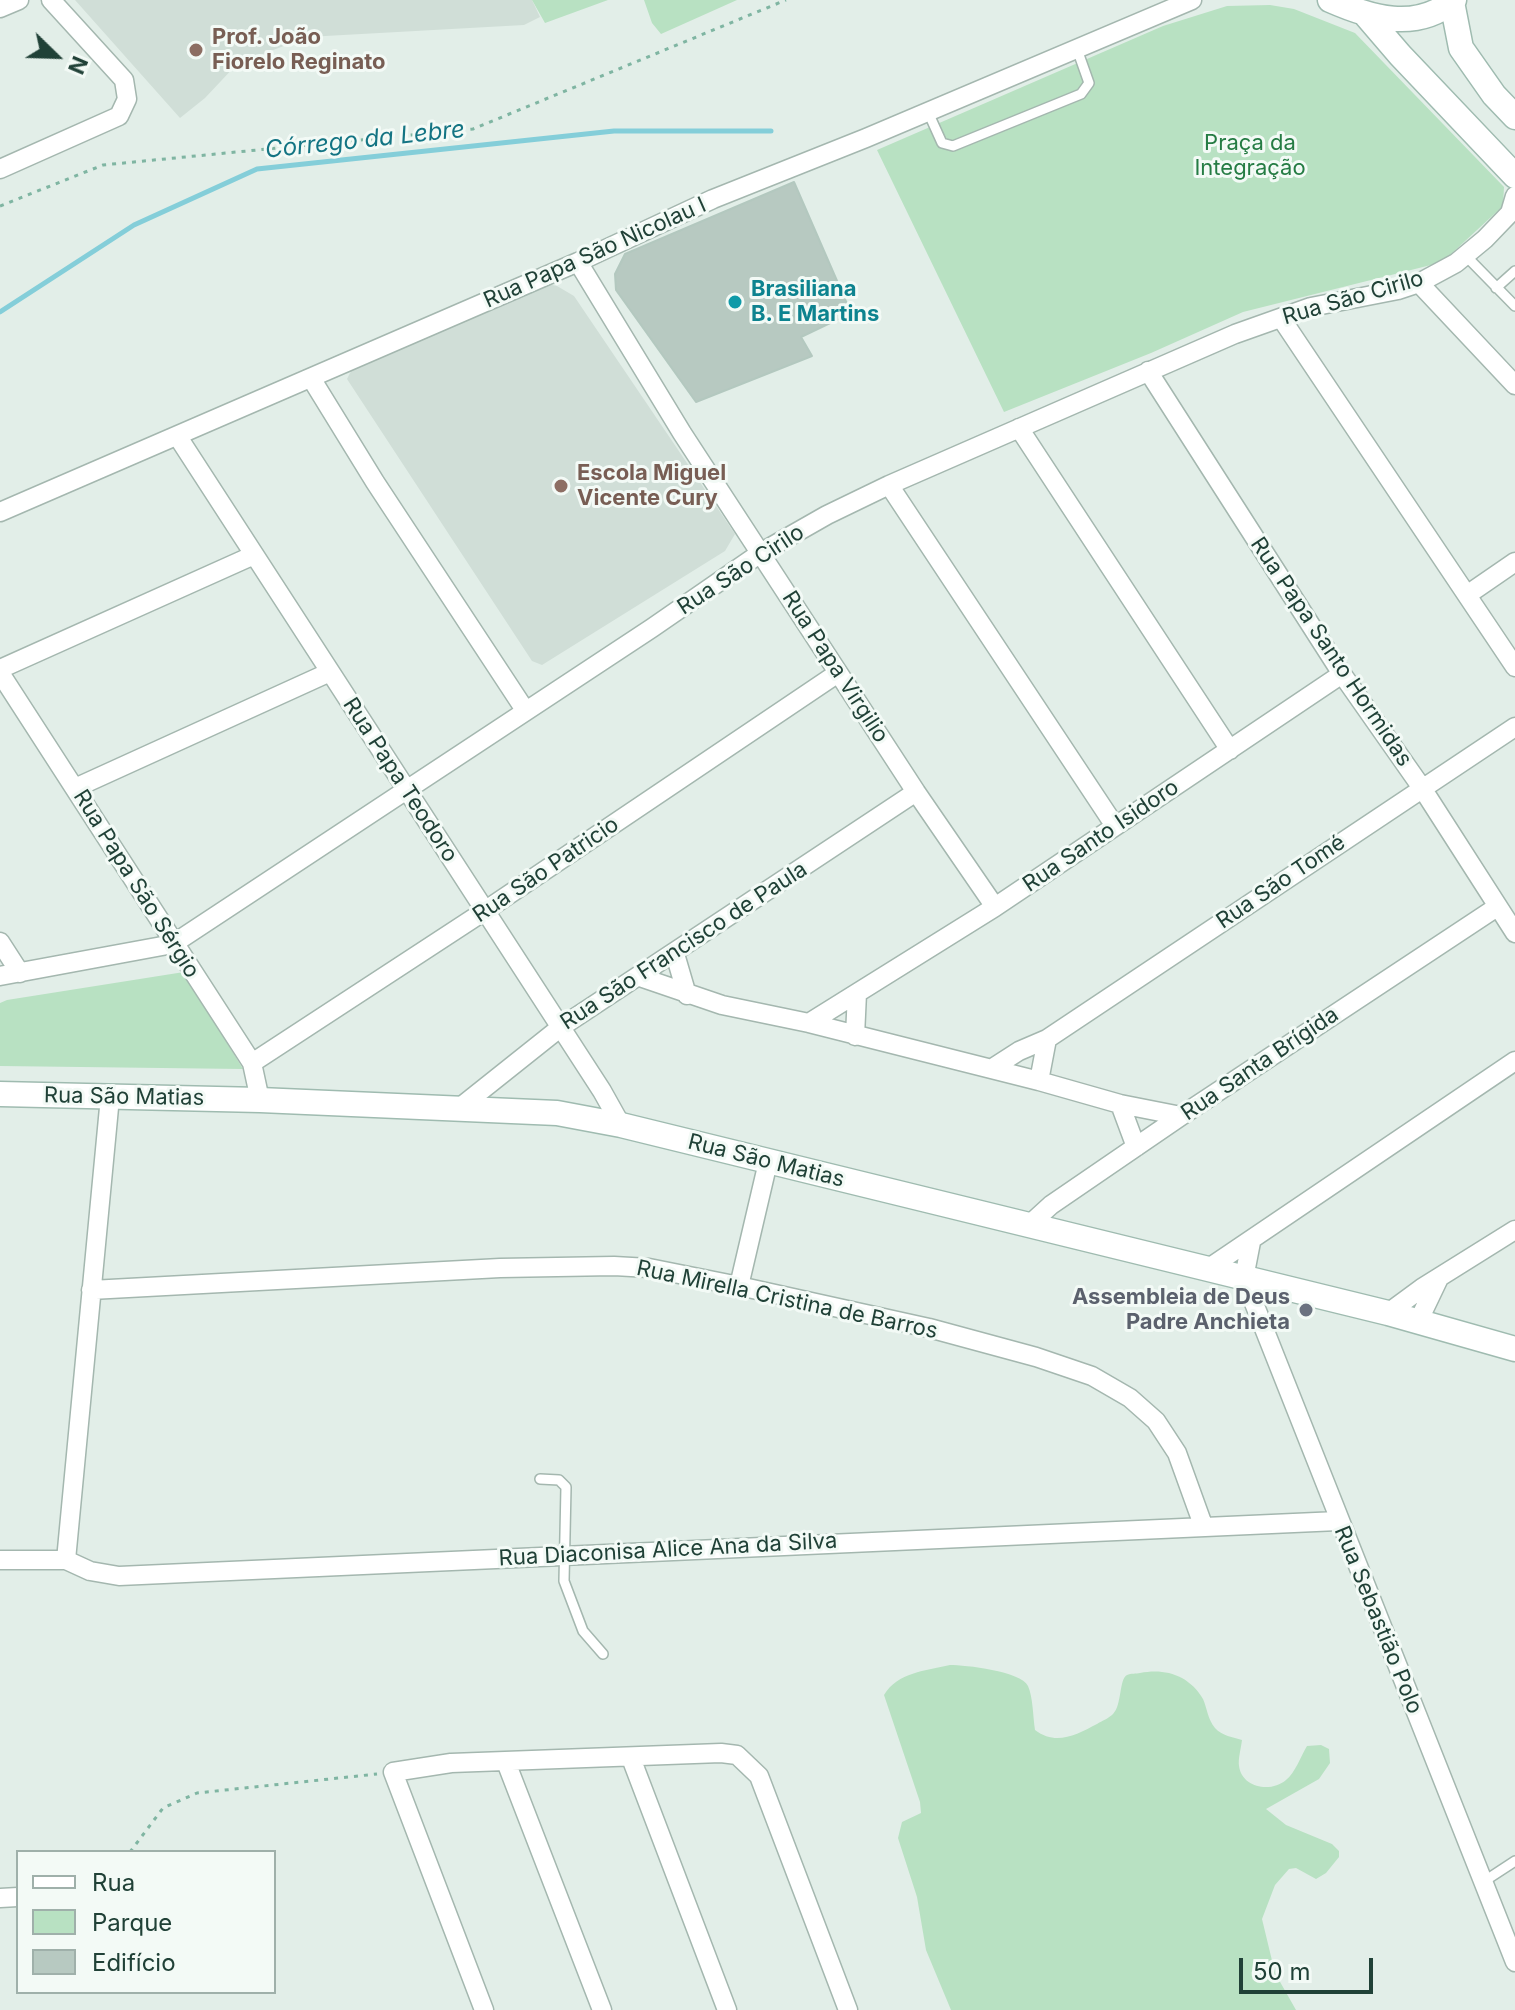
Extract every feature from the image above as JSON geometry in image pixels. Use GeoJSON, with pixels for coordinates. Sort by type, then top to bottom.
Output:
{"type":"FeatureCollection","features":[{"type":"Feature","properties":{"kind":"street"},"geometry":{"type":"LineString","coordinates":[[0,8],[19,0]]}},
{"type":"Feature","properties":{"kind":"street"},"geometry":{"type":"LineString","coordinates":[[0,169],[119,116],[127,99],[124,80],[51,0]]}},
{"type":"Feature","properties":{"kind":"street","name":"Rua Papa São Nicolau I"},"geometry":{"type":"LineString","coordinates":[[0,512],[578,262],[713,199],[1192,0]]}},
{"type":"Feature","properties":{"kind":"street"},"geometry":{"type":"LineString","coordinates":[[1330,0],[1399,22],[1418,19],[1453,1],[1461,48],[1494,95],[1515,117]]}},
{"type":"Feature","properties":{"kind":"street"},"geometry":{"type":"LineString","coordinates":[[1364,13],[1515,176]]}},
{"type":"Feature","properties":{"kind":"street","name":"Rua São Cirilo"},"geometry":{"type":"LineString","coordinates":[[0,976],[173,944],[762,552],[827,515],[1235,334],[1311,307],[1419,283],[1465,255],[1513,207]]}},
{"type":"Feature","properties":{"kind":"street","name":"Rua Papa Virgilio"},"geometry":{"type":"LineString","coordinates":[[578,262],[682,433],[916,792],[995,907]]}},
{"type":"Feature","properties":{"kind":"street"},"geometry":{"type":"LineString","coordinates":[[1419,283],[1515,385]]}},
{"type":"Feature","properties":{"kind":"street"},"geometry":{"type":"LineString","coordinates":[[1281,318],[1515,667]]}},
{"type":"Feature","properties":{"kind":"street","name":"Rua Papa Santo Hormidas"},"geometry":{"type":"LineString","coordinates":[[1148,371],[1342,674],[1422,788],[1515,933]]}},
{"type":"Feature","properties":{"kind":"street"},"geometry":{"type":"LineString","coordinates":[[311,378],[375,482],[525,710]]}},
{"type":"Feature","properties":{"kind":"street"},"geometry":{"type":"LineString","coordinates":[[1019,428],[1230,750]]}},
{"type":"Feature","properties":{"kind":"street","name":"Rua Papa Teodoro"},"geometry":{"type":"LineString","coordinates":[[178,437],[486,910],[621,1125]]}},
{"type":"Feature","properties":{"kind":"street"},"geometry":{"type":"LineString","coordinates":[[889,485],[1115,826]]}},
{"type":"Feature","properties":{"kind":"street"},"geometry":{"type":"LineString","coordinates":[[0,671],[254,555]]}},
{"type":"Feature","properties":{"kind":"street"},"geometry":{"type":"LineString","coordinates":[[1467,595],[1515,562]]}},
{"type":"Feature","properties":{"kind":"street","name":"Rua Papa São Sérgio"},"geometry":{"type":"LineString","coordinates":[[0,671],[252,1063],[260,1100]]}},
{"type":"Feature","properties":{"kind":"street"},"geometry":{"type":"LineString","coordinates":[[75,788],[330,672]]}},
{"type":"Feature","properties":{"kind":"street","name":"Rua São Patricio"},"geometry":{"type":"LineString","coordinates":[[252,1063],[838,673]]}},
{"type":"Feature","properties":{"kind":"street","name":"Rua Santo Isidoro"},"geometry":{"type":"LineString","coordinates":[[809,1023],[995,907],[1342,674]]}},
{"type":"Feature","properties":{"kind":"street","name":"Rua São Tomé"},"geometry":{"type":"LineString","coordinates":[[991,1069],[1019,1051],[1047,1039],[1515,727]]}},
{"type":"Feature","properties":{"kind":"street","name":"Rua São Francisco de Paula"},"geometry":{"type":"LineString","coordinates":[[458,1109],[561,1027],[916,792]]}},
{"type":"Feature","properties":{"kind":"street","name":"Rua Santa Brígida"},"geometry":{"type":"LineString","coordinates":[[1028,1226],[1051,1205],[1181,1116],[1497,907]]}},
{"type":"Feature","properties":{"kind":"street"},"geometry":{"type":"LineString","coordinates":[[0,942],[20,973]]}},
{"type":"Feature","properties":{"kind":"street"},"geometry":{"type":"LineString","coordinates":[[675,954],[687,995]]}},
{"type":"Feature","properties":{"kind":"street"},"geometry":{"type":"LineString","coordinates":[[640,977],[722,1005],[809,1023],[1120,1104],[1181,1116]]}},
{"type":"Feature","properties":{"kind":"street"},"geometry":{"type":"LineString","coordinates":[[855,1036],[857,993]]}},
{"type":"Feature","properties":{"kind":"street"},"geometry":{"type":"LineString","coordinates":[[1039,1081],[1047,1039]]}},
{"type":"Feature","properties":{"kind":"street"},"geometry":{"type":"LineString","coordinates":[[1206,1270],[1515,1061]]}},
{"type":"Feature","properties":{"kind":"street","name":"Rua São Matias"},"geometry":{"type":"LineString","coordinates":[[0,1094],[260,1100],[557,1113],[621,1125],[1388,1313],[1515,1349]]}},
{"type":"Feature","properties":{"kind":"street"},"geometry":{"type":"LineString","coordinates":[[66,1560],[110,1097]]}},
{"type":"Feature","properties":{"kind":"street"},"geometry":{"type":"LineString","coordinates":[[1120,1104],[1136,1147]]}},
{"type":"Feature","properties":{"kind":"street"},"geometry":{"type":"LineString","coordinates":[[739,1286],[768,1162]]}},
{"type":"Feature","properties":{"kind":"street"},"geometry":{"type":"LineString","coordinates":[[1388,1313],[1515,1230]]}},
{"type":"Feature","properties":{"kind":"street"},"geometry":{"type":"LineString","coordinates":[[1244,1278],[1251,1242]]}},
{"type":"Feature","properties":{"kind":"street","name":"Rua Mirella Cristina de Barros"},"geometry":{"type":"LineString","coordinates":[[91,1290],[500,1268],[614,1266],[649,1268],[739,1286],[929,1328],[1036,1357],[1092,1376],[1130,1398],[1156,1421],[1177,1453],[1203,1525]]}},
{"type":"Feature","properties":{"kind":"street","name":"Rua Sebastião Polo"},"geometry":{"type":"LineString","coordinates":[[1244,1278],[1515,1962]]}},
{"type":"Feature","properties":{"kind":"street"},"geometry":{"type":"LineString","coordinates":[[1418,1322],[1439,1278]]}},
{"type":"Feature","properties":{"kind":"street","name":"Rua Diaconisa Alice Ana da Silva"},"geometry":{"type":"LineString","coordinates":[[0,1560],[66,1560],[90,1571],[119,1576],[1338,1521]]}},
{"type":"Feature","properties":{"kind":"street"},"geometry":{"type":"LineString","coordinates":[[484,2010],[393,1772],[451,1763],[721,1753],[737,1755],[759,1776],[848,2010]]}},
{"type":"Feature","properties":{"kind":"street"},"geometry":{"type":"LineString","coordinates":[[631,1758],[727,2010]]}},
{"type":"Feature","properties":{"kind":"street"},"geometry":{"type":"LineString","coordinates":[[506,1762],[602,2010]]}},
{"type":"Feature","properties":{"kind":"lane"},"geometry":{"type":"LineString","coordinates":[[928,112],[942,143],[953,146],[1081,94],[1089,83],[1077,49]]}},
{"type":"Feature","properties":{"kind":"lane"},"geometry":{"type":"LineString","coordinates":[[1465,255],[1515,306]]}},
{"type":"Feature","properties":{"kind":"lane"},"geometry":{"type":"LineString","coordinates":[[1496,288],[1515,271]]}},
{"type":"Feature","properties":{"kind":"lane"},"geometry":{"type":"LineString","coordinates":[[540,1479],[559,1480],[566,1487],[564,1581],[587,1637],[603,1654]]}},
{"type":"Feature","properties":{"kind":"lane"},"geometry":{"type":"LineString","coordinates":[[1483,1882],[1515,1861]]}},
{"type":"Feature","properties":{"kind":"path"},"geometry":{"type":"LineString","coordinates":[[0,206],[103,165],[473,129],[786,0]]}},
{"type":"Feature","properties":{"kind":"path"},"geometry":{"type":"LineString","coordinates":[[132,1850],[163,1808],[197,1793],[393,1772]]}},
{"type":"Feature","properties":{"kind":"shaded area","name":"Prof. João Fiorelo Reginato"},"geometry":{"type":"Polygon","coordinates":[[[75,0],[532,0],[540,17],[524,25],[307,37],[237,64],[205,98],[180,118],[75,0]]]}},
{"type":"Feature","properties":{"kind":"shaded area","name":"Escola Miguel Vicente Cury"},"geometry":{"type":"Polygon","coordinates":[[[542,283],[557,286],[574,296],[735,534],[725,551],[542,665],[532,661],[347,379],[351,371],[542,283]]]}},
{"type":"Feature","properties":{"kind":"green space"},"geometry":{"type":"Polygon","coordinates":[[[532,0],[608,0],[545,23],[532,0]]]}},
{"type":"Feature","properties":{"kind":"green space"},"geometry":{"type":"Polygon","coordinates":[[[644,0],[737,0],[661,34],[652,23],[644,0]]]}},
{"type":"Feature","properties":{"kind":"green space","name":"Praça da Integração"},"geometry":{"type":"Polygon","coordinates":[[[1270,5],[1294,9],[1355,33],[1504,187],[1503,206],[1450,255],[1435,264],[1243,312],[1004,412],[877,150],[1163,26],[1227,6],[1270,5]]]}},
{"type":"Feature","properties":{"kind":"green space"},"geometry":{"type":"Polygon","coordinates":[[[184,972],[243,1069],[0,1066],[0,1003],[184,972]]]}},
{"type":"Feature","properties":{"kind":"green space"},"geometry":{"type":"Polygon","coordinates":[[[950,1665],[992,1670],[1023,1681],[1031,1696],[1035,1730],[1058,1738],[1081,1732],[1113,1714],[1127,1675],[1158,1672],[1176,1675],[1191,1684],[1203,1699],[1215,1728],[1224,1735],[1242,1740],[1241,1773],[1251,1784],[1258,1786],[1273,1786],[1286,1780],[1307,1746],[1321,1745],[1329,1749],[1330,1763],[1319,1779],[1266,1809],[1286,1825],[1332,1844],[1339,1851],[1339,1857],[1326,1873],[1316,1879],[1296,1868],[1289,1869],[1275,1885],[1262,1919],[1275,1973],[1296,2010],[951,2010],[926,1950],[917,1897],[898,1838],[902,1822],[921,1813],[920,1802],[884,1695],[904,1677],[950,1665]]]}},
{"type":"Feature","properties":{"kind":"building","name":"Brasiliana B. E Martins"},"geometry":{"type":"Polygon","coordinates":[[[794,182],[851,313],[801,337],[812,356],[696,402],[616,290],[615,274],[625,254],[794,182]]]}},
{"type":"Feature","properties":{"kind":"waterway","name":"Córrego da Lebre"},"geometry":{"type":"LineString","coordinates":[[0,312],[134,225],[257,169],[614,131],[771,131]]}},
{"type":"Feature","properties":{"kind":"place","name":"Prof. João Fiorelo Reginato"},"geometry":{"type":"Point","coordinates":[196,50]}},
{"type":"Feature","properties":{"kind":"place","name":"Brasiliana B. E Martins"},"geometry":{"type":"Point","coordinates":[735,302]}},
{"type":"Feature","properties":{"kind":"place","name":"Escola Miguel Vicente Cury"},"geometry":{"type":"Point","coordinates":[561,486]}},
{"type":"Feature","properties":{"kind":"place","name":"Assembleia de Deus Padre Anchieta"},"geometry":{"type":"Point","coordinates":[1306,1310]}}]}
